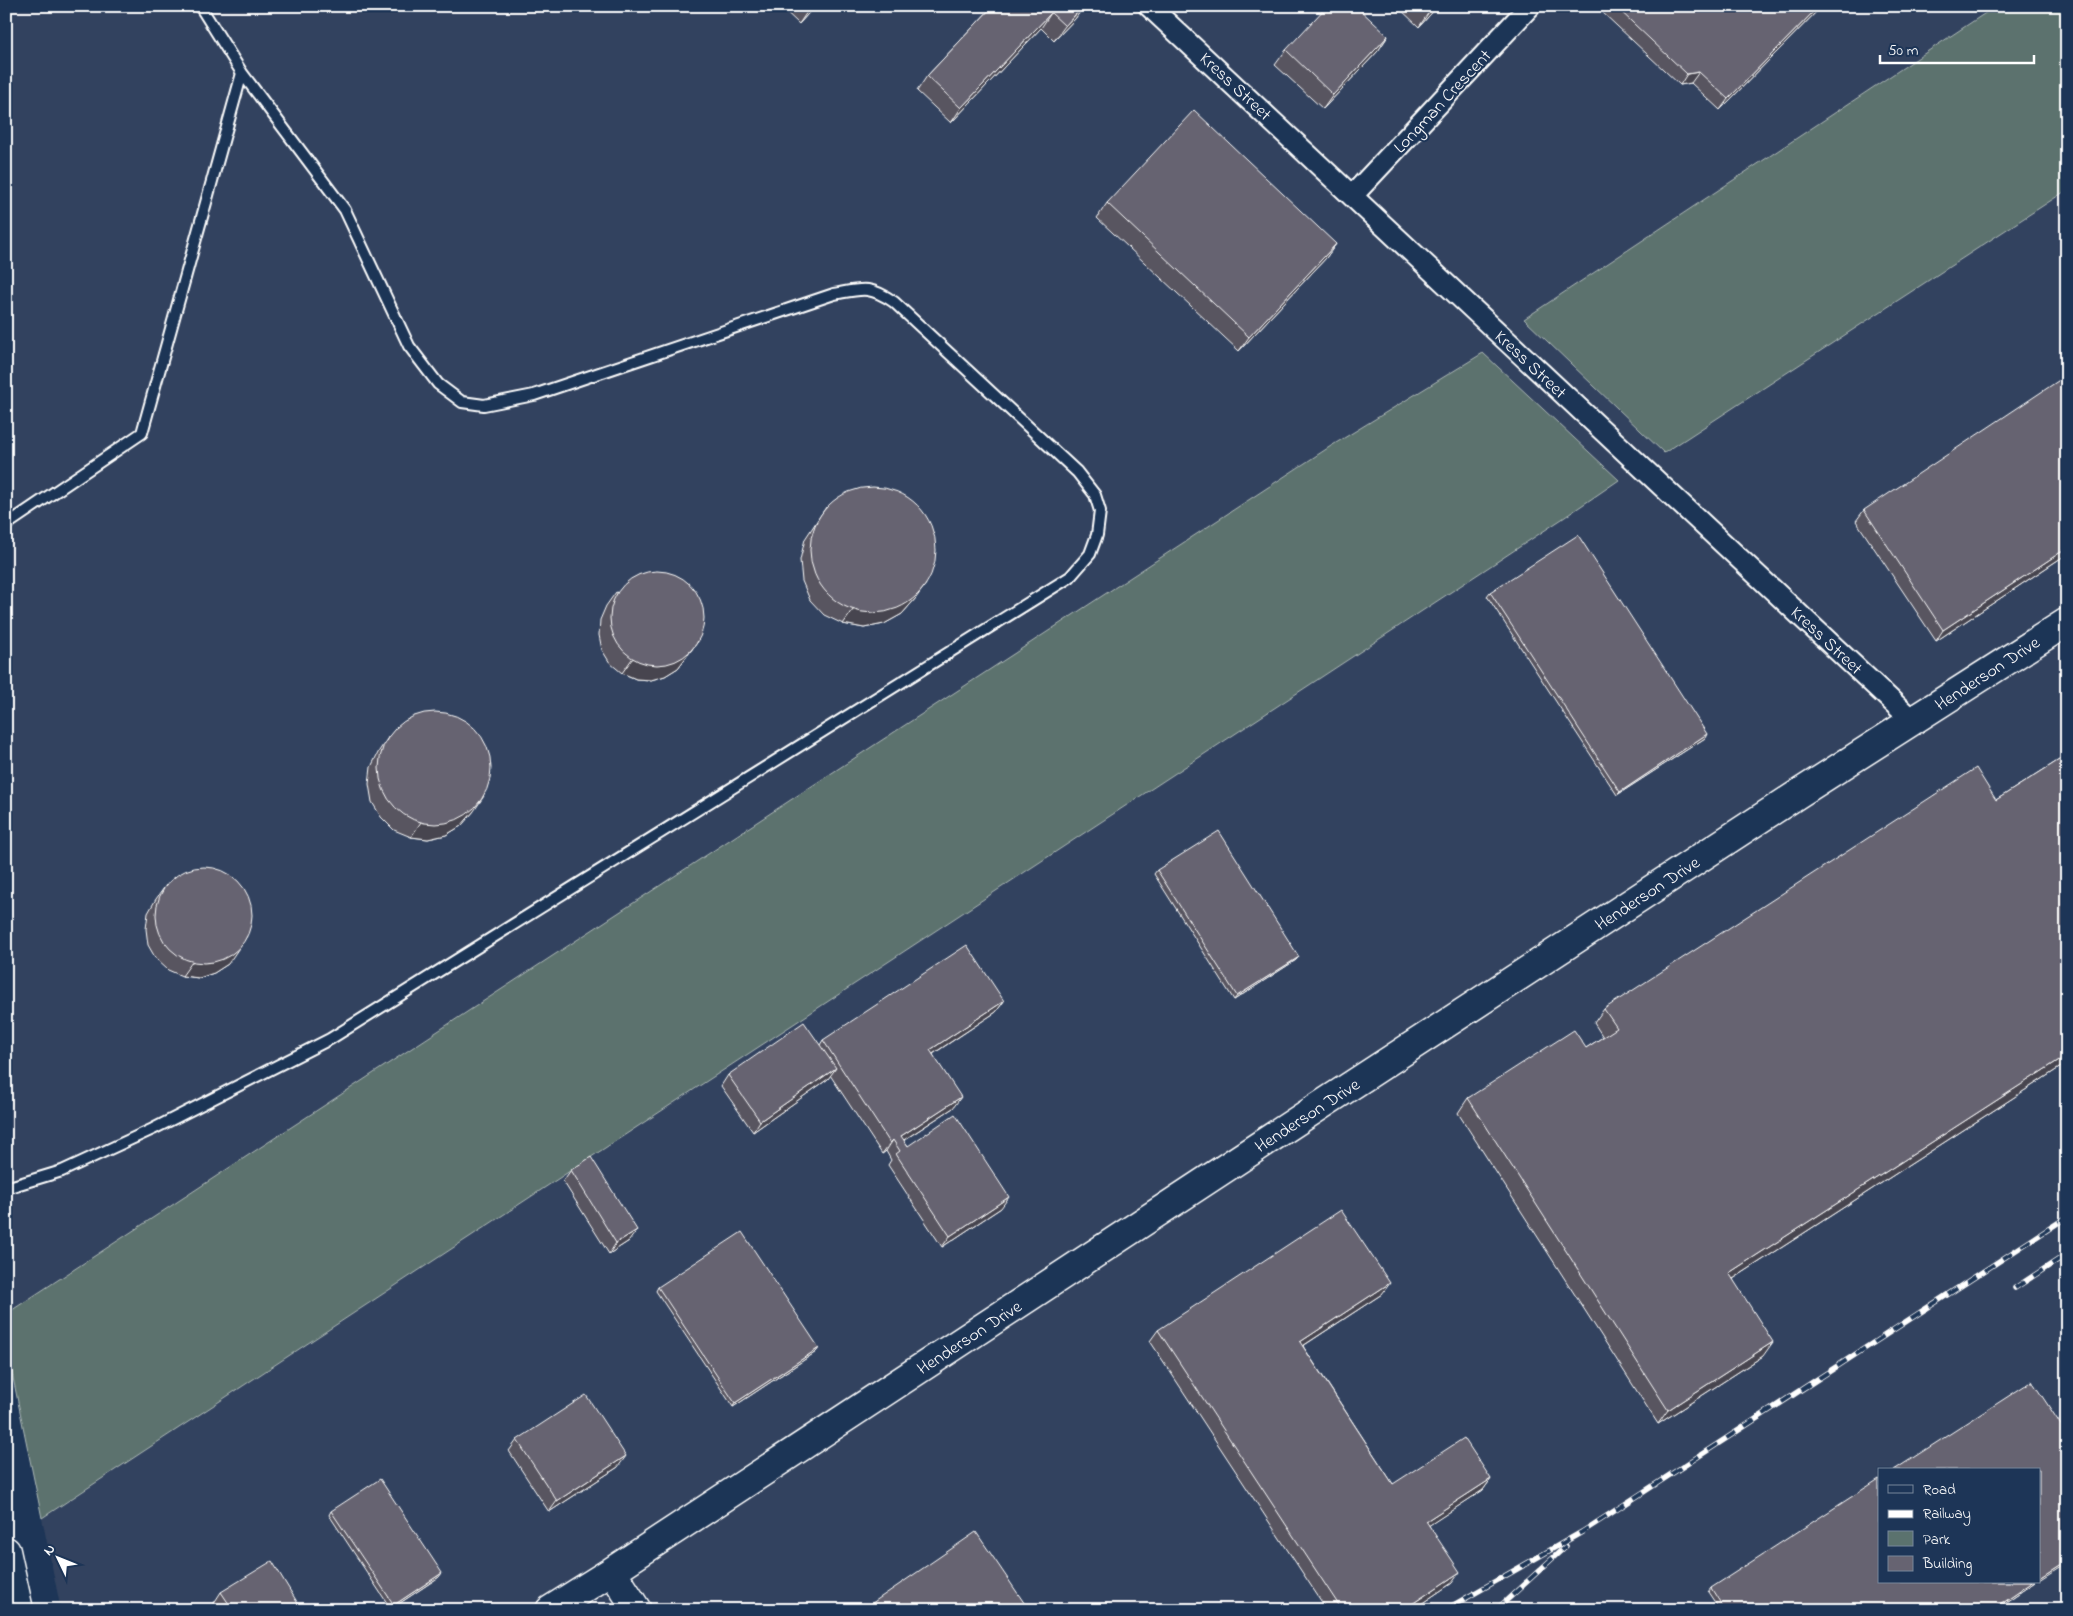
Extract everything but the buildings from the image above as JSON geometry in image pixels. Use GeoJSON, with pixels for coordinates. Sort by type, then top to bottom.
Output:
{"type":"FeatureCollection","features":[{"type":"Feature","properties":{"kind":"street","name":"Kress Street"},"geometry":{"type":"LineString","coordinates":[[1149,6],[1913,721]]}},
{"type":"Feature","properties":{"kind":"street","name":"Longman Crescent"},"geometry":{"type":"LineString","coordinates":[[1353,196],[1530,6]]}},
{"type":"Feature","properties":{"kind":"street","name":"Henderson Drive"},"geometry":{"type":"LineString","coordinates":[[550,1610],[1306,1115],[2067,622]]}},
{"type":"Feature","properties":{"kind":"street"},"geometry":{"type":"LineString","coordinates":[[6,1551],[19,1610]]}},
{"type":"Feature","properties":{"kind":"street"},"geometry":{"type":"LineString","coordinates":[[612,1571],[637,1610]]}},
{"type":"Feature","properties":{"kind":"lane"},"geometry":{"type":"LineString","coordinates":[[6,1188],[62,1171],[153,1129],[330,1039],[1070,577],[1090,554],[1097,535],[1100,511],[1095,495],[1077,472],[894,302],[878,291],[865,289],[834,294],[534,395],[484,405],[462,402],[438,384],[409,346],[346,210],[242,73],[200,6]]}},
{"type":"Feature","properties":{"kind":"lane"},"geometry":{"type":"LineString","coordinates":[[6,525],[142,433],[242,73]]}},
{"type":"Feature","properties":{"kind":"shaded area"},"geometry":{"type":"Polygon","coordinates":[[[6,6],[2067,6],[2067,1610],[61,1610],[6,1344],[6,6]]]}},
{"type":"Feature","properties":{"kind":"green space"},"geometry":{"type":"Polygon","coordinates":[[[1996,6],[2067,6],[2067,190],[1664,453],[1524,319],[1996,6]]]}},
{"type":"Feature","properties":{"kind":"green space"},"geometry":{"type":"Polygon","coordinates":[[[1483,353],[1619,480],[42,1518],[6,1344],[6,1314],[1331,446],[1483,353]]]}},
{"type":"Feature","properties":{"kind":"railway"},"geometry":{"type":"LineString","coordinates":[[1445,1610],[1582,1532],[2067,1217]]}},
{"type":"Feature","properties":{"kind":"railway"},"geometry":{"type":"LineString","coordinates":[[2015,1288],[2067,1254]]}},
{"type":"Feature","properties":{"kind":"railway"},"geometry":{"type":"LineString","coordinates":[[1496,1610],[1566,1546]]}}]}
